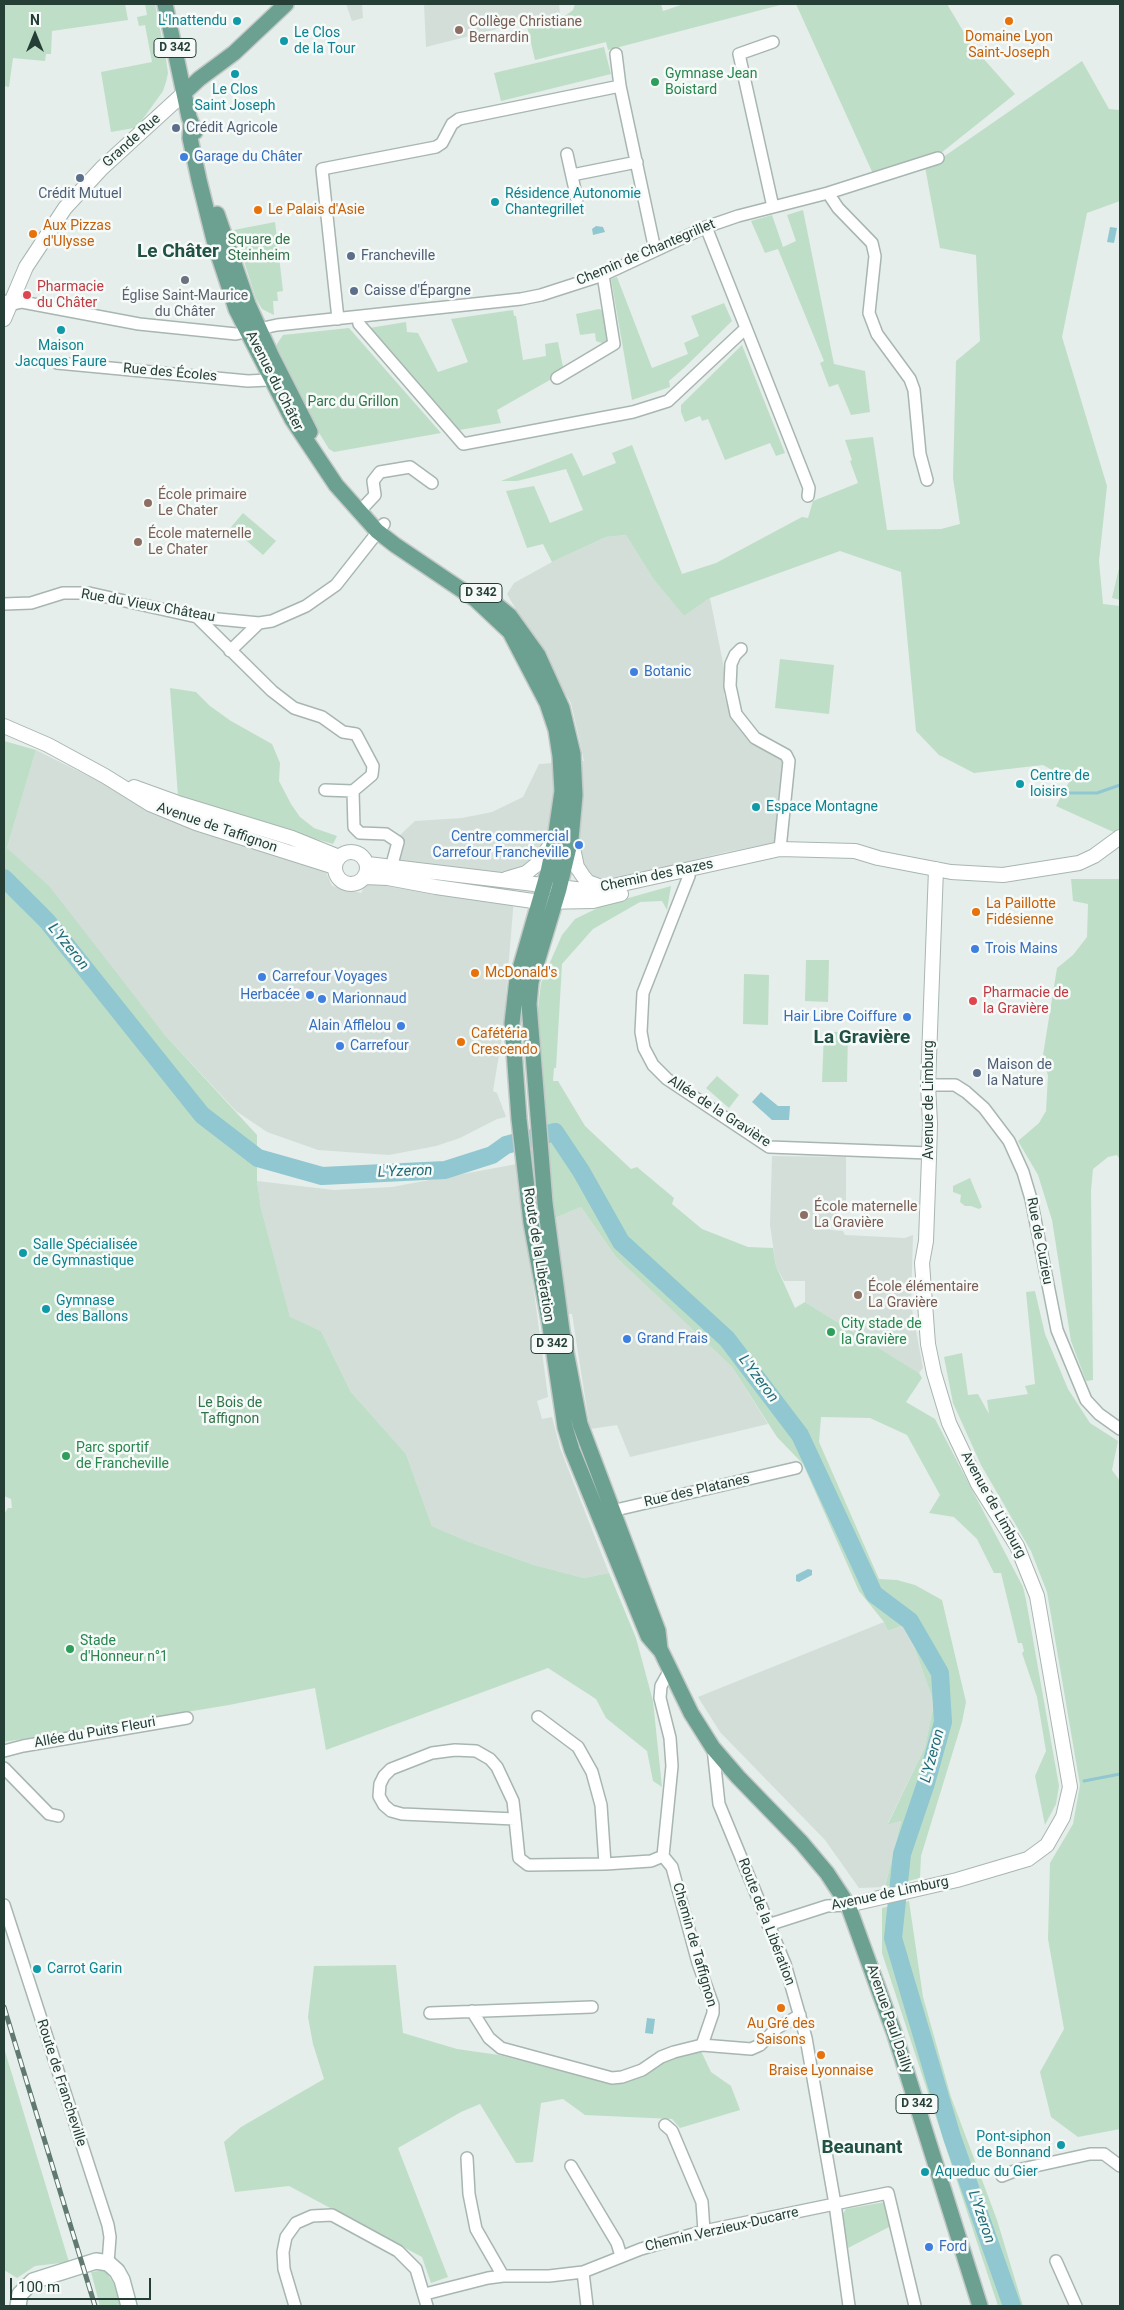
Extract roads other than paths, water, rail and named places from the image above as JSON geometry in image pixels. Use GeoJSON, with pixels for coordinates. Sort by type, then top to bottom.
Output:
{"type":"FeatureCollection","features":[{"type":"Feature","properties":{"kind":"main road","name":"Avenue du Châter"},"geometry":{"type":"LineString","coordinates":[[165,4],[191,123],[190,138],[216,248],[236,309],[254,330],[276,377],[326,460],[362,509],[381,527],[494,603],[545,670],[562,708],[573,754],[574,785],[550,895]]}},
{"type":"Feature","properties":{"kind":"main road","name":"Grande Rue"},"geometry":{"type":"LineString","coordinates":[[184,93],[199,79],[234,53],[282,5]]}},
{"type":"Feature","properties":{"kind":"main road","name":"Route de la Libération"},"geometry":{"type":"LineString","coordinates":[[550,895],[517,979],[512,1023],[519,1118],[531,1223],[549,1320],[565,1427],[572,1450],[606,1515],[658,1631],[661,1651],[691,1713],[713,1748],[738,1777],[801,1842],[827,1873],[848,1905]]}},
{"type":"Feature","properties":{"kind":"main road","name":"Route de la Libération"},"geometry":{"type":"LineString","coordinates":[[550,895],[531,982],[529,1004],[537,1119],[558,1306],[580,1424],[606,1515]]}},
{"type":"Feature","properties":{"kind":"main road","name":"Avenue Paul Dailly"},"geometry":{"type":"LineString","coordinates":[[848,1905],[900,2050],[980,2306]]}},
{"type":"Feature","properties":{"kind":"main road"},"geometry":{"type":"LineString","coordinates":[[18,2306],[22,2290],[38,2278],[96,2261],[108,2263],[120,2276],[129,2306]]}},
{"type":"Feature","properties":{"kind":"street"},"geometry":{"type":"LineString","coordinates":[[773,42],[739,54],[773,207]]}},
{"type":"Feature","properties":{"kind":"street"},"geometry":{"type":"LineString","coordinates":[[616,54],[620,86],[655,250]]}},
{"type":"Feature","properties":{"kind":"street"},"geometry":{"type":"LineString","coordinates":[[338,319],[322,169],[436,147],[442,143],[452,124],[459,119],[620,86]]}},
{"type":"Feature","properties":{"kind":"street","name":"Grande Rue"},"geometry":{"type":"LineString","coordinates":[[4,319],[7,303],[26,267],[65,208],[102,168],[184,93]]}},
{"type":"Feature","properties":{"kind":"street"},"geometry":{"type":"LineString","coordinates":[[567,154],[577,199]]}},
{"type":"Feature","properties":{"kind":"street","name":"Chemin de Chantegrillet"},"geometry":{"type":"LineString","coordinates":[[7,303],[22,302],[48,309],[148,325],[236,334],[277,325],[521,299],[541,295],[603,274],[706,227],[828,193],[938,158]]}},
{"type":"Feature","properties":{"kind":"street"},"geometry":{"type":"LineString","coordinates":[[572,175],[637,162]]}},
{"type":"Feature","properties":{"kind":"street"},"geometry":{"type":"LineString","coordinates":[[828,193],[838,208],[872,243],[875,256],[869,313],[877,334],[910,379],[914,390],[920,454],[927,480]]}},
{"type":"Feature","properties":{"kind":"street"},"geometry":{"type":"LineString","coordinates":[[706,227],[809,488],[808,496]]}},
{"type":"Feature","properties":{"kind":"street"},"geometry":{"type":"LineString","coordinates":[[557,378],[614,344],[603,274]]}},
{"type":"Feature","properties":{"kind":"street"},"geometry":{"type":"LineString","coordinates":[[358,316],[359,324],[462,444],[633,412],[668,401],[746,328]]}},
{"type":"Feature","properties":{"kind":"street","name":"Rue des Écoles"},"geometry":{"type":"LineString","coordinates":[[57,363],[248,381],[276,377]]}},
{"type":"Feature","properties":{"kind":"street"},"geometry":{"type":"LineString","coordinates":[[362,509],[374,496],[373,481],[380,472],[410,467],[432,483]]}},
{"type":"Feature","properties":{"kind":"street","name":"Rue du Vieux Château"},"geometry":{"type":"LineString","coordinates":[[4,604],[31,603],[63,593],[89,593],[198,617],[259,623],[272,621],[306,606],[336,585],[381,527]]}},
{"type":"Feature","properties":{"kind":"street"},"geometry":{"type":"LineString","coordinates":[[198,617],[230,651],[294,708],[322,717],[343,732],[356,734],[373,766],[372,775],[353,791],[325,790]]}},
{"type":"Feature","properties":{"kind":"street"},"geometry":{"type":"LineString","coordinates":[[230,651],[259,623]]}},
{"type":"Feature","properties":{"kind":"street"},"geometry":{"type":"LineString","coordinates":[[741,649],[735,655],[731,664],[730,686],[736,714],[755,738],[786,755],[789,761],[780,849]]}},
{"type":"Feature","properties":{"kind":"street","name":"Avenue de Taffignon"},"geometry":{"type":"LineString","coordinates":[[4,726],[48,745],[105,776],[181,804],[292,838],[337,862]]}},
{"type":"Feature","properties":{"kind":"street"},"geometry":{"type":"LineString","coordinates":[[353,791],[354,827],[360,833],[386,834],[398,842],[391,868]]}},
{"type":"Feature","properties":{"kind":"street","name":"Chemin des Razes"},"geometry":{"type":"LineString","coordinates":[[550,895],[604,888],[780,849],[855,851],[878,858],[936,870],[986,875],[1068,867],[1094,856],[1120,837]]}},
{"type":"Feature","properties":{"kind":"street"},"geometry":{"type":"LineString","coordinates":[[500,881],[526,873],[563,839],[588,882],[604,888]]}},
{"type":"Feature","properties":{"kind":"street","name":"Chemin des Razes"},"geometry":{"type":"LineString","coordinates":[[744,864],[780,849]]}},
{"type":"Feature","properties":{"kind":"street","name":"Avenue de Taffignon"},"geometry":{"type":"LineString","coordinates":[[337,862],[348,852],[358,853],[366,870]]}},
{"type":"Feature","properties":{"kind":"street","name":"Chemin des Razes"},"geometry":{"type":"LineString","coordinates":[[550,895],[594,901],[689,876],[744,864],[801,856],[878,858]]}},
{"type":"Feature","properties":{"kind":"street","name":"Avenue de Taffignon"},"geometry":{"type":"LineString","coordinates":[[337,862],[340,879],[348,884],[358,883],[366,870]]}},
{"type":"Feature","properties":{"kind":"street","name":"Chemin des Razes"},"geometry":{"type":"LineString","coordinates":[[689,876],[724,862]]}},
{"type":"Feature","properties":{"kind":"street","name":"Avenue de Taffignon"},"geometry":{"type":"LineString","coordinates":[[366,870],[391,868],[500,881],[550,895]]}},
{"type":"Feature","properties":{"kind":"street","name":"Avenue de Taffignon"},"geometry":{"type":"LineString","coordinates":[[366,870],[550,895]]}},
{"type":"Feature","properties":{"kind":"street","name":"Avenue de Limburg"},"geometry":{"type":"LineString","coordinates":[[768,1925],[827,1906],[848,1905],[879,1898],[971,1876],[1028,1859],[1047,1845],[1063,1817],[1070,1787],[1037,1596],[1017,1546],[978,1484],[949,1422],[934,1373],[924,1315],[922,1263],[926,1241],[930,1123],[928,1085],[936,870]]}},
{"type":"Feature","properties":{"kind":"street","name":"Allée de la Gravière"},"geometry":{"type":"LineString","coordinates":[[689,876],[643,993],[641,1032],[644,1048],[653,1064],[667,1079],[769,1147],[929,1153]]}},
{"type":"Feature","properties":{"kind":"street","name":"Rue de Cuzieu"},"geometry":{"type":"LineString","coordinates":[[928,1085],[955,1085],[966,1092],[984,1108],[1009,1141],[1023,1172],[1032,1199],[1057,1330],[1086,1400],[1112,1425],[1120,1429]]}},
{"type":"Feature","properties":{"kind":"street","name":"Rue des Platanes"},"geometry":{"type":"LineString","coordinates":[[606,1515],[796,1468]]}},
{"type":"Feature","properties":{"kind":"street"},"geometry":{"type":"LineString","coordinates":[[515,1819],[402,1814],[391,1811],[384,1805],[379,1796],[380,1784],[384,1776],[391,1769],[432,1753],[455,1750],[476,1751],[490,1759],[497,1767],[513,1801],[515,1819],[519,1858],[528,1865],[605,1864],[650,1860],[663,1856],[672,1766],[670,1738],[660,1698],[660,1686],[670,1670]]}},
{"type":"Feature","properties":{"kind":"street"},"geometry":{"type":"LineString","coordinates":[[538,1717],[578,1747],[592,1772],[600,1804],[605,1864]]}},
{"type":"Feature","properties":{"kind":"street","name":"Allée du Puits Fleuri"},"geometry":{"type":"LineString","coordinates":[[4,1751],[23,1746],[187,1718]]}},
{"type":"Feature","properties":{"kind":"street","name":"Route de la Libération"},"geometry":{"type":"LineString","coordinates":[[713,1748],[719,1804],[785,1964],[808,2046],[835,2204],[849,2306]]}},
{"type":"Feature","properties":{"kind":"street"},"geometry":{"type":"LineString","coordinates":[[4,1768],[49,1814],[58,1816]]}},
{"type":"Feature","properties":{"kind":"street","name":"Chemin de Taffignon"},"geometry":{"type":"LineString","coordinates":[[663,1856],[672,1867],[698,1963],[713,2006],[714,2012],[702,2045]]}},
{"type":"Feature","properties":{"kind":"street","name":"Route de Francheville"},"geometry":{"type":"LineString","coordinates":[[4,1905],[108,2225],[110,2237],[108,2263]]}},
{"type":"Feature","properties":{"kind":"street"},"geometry":{"type":"LineString","coordinates":[[430,2013],[592,2007]]}},
{"type":"Feature","properties":{"kind":"street"},"geometry":{"type":"LineString","coordinates":[[472,2012],[490,2038],[501,2048],[612,2078],[622,2077],[642,2070],[661,2057],[674,2052],[702,2045],[751,2049],[760,2045],[777,2028],[800,2015]]}},
{"type":"Feature","properties":{"kind":"street"},"geometry":{"type":"LineString","coordinates":[[665,2125],[672,2131],[702,2202],[704,2231]]}},
{"type":"Feature","properties":{"kind":"street"},"geometry":{"type":"LineString","coordinates":[[1002,2176],[1017,2170],[1090,2154],[1104,2154],[1120,2166]]}},
{"type":"Feature","properties":{"kind":"street"},"geometry":{"type":"LineString","coordinates":[[467,2158],[468,2194],[476,2229],[503,2276]]}},
{"type":"Feature","properties":{"kind":"street"},"geometry":{"type":"LineString","coordinates":[[571,2166],[618,2243],[621,2256]]}},
{"type":"Feature","properties":{"kind":"street","name":"Chemin Verzieux-Ducarre"},"geometry":{"type":"LineString","coordinates":[[425,2294],[503,2276],[550,2276],[582,2272],[641,2248],[704,2231],[888,2193],[915,2306]]}},
{"type":"Feature","properties":{"kind":"street"},"geometry":{"type":"LineString","coordinates":[[295,2306],[284,2268],[282,2252],[286,2237],[296,2223],[312,2216],[332,2215],[398,2251],[416,2269],[425,2294],[427,2306]]}},
{"type":"Feature","properties":{"kind":"street"},"geometry":{"type":"LineString","coordinates":[[1056,2261],[1076,2306]]}},
{"type":"Feature","properties":{"kind":"street"},"geometry":{"type":"LineString","coordinates":[[582,2272],[587,2306]]}},
{"type":"Feature","properties":{"kind":"water"},"geometry":{"type":"Polygon","coordinates":[[[596,226],[603,227],[605,232],[593,235],[592,229],[596,226]]]}},
{"type":"Feature","properties":{"kind":"water"},"geometry":{"type":"Polygon","coordinates":[[[1110,227],[1117,228],[1114,243],[1107,242],[1110,227]]]}},
{"type":"Feature","properties":{"kind":"water"},"geometry":{"type":"Polygon","coordinates":[[[761,1092],[778,1106],[790,1106],[789,1120],[772,1120],[752,1102],[761,1092]]]}},
{"type":"Feature","properties":{"kind":"water"},"geometry":{"type":"Polygon","coordinates":[[[808,1569],[812,1570],[812,1575],[799,1582],[796,1581],[796,1575],[808,1569]]]}},
{"type":"Feature","properties":{"kind":"water"},"geometry":{"type":"Polygon","coordinates":[[[647,2018],[655,2019],[653,2034],[645,2033],[647,2018]]]}},
{"type":"Feature","properties":{"kind":"waterway"},"geometry":{"type":"LineString","coordinates":[[1059,793],[1097,793],[1120,785]]}},
{"type":"Feature","properties":{"kind":"waterway","name":"L'Yzeron"},"geometry":{"type":"LineString","coordinates":[[4,878],[47,921],[202,1115],[258,1158],[322,1176],[445,1170],[492,1155],[506,1145],[555,1132],[581,1171],[621,1242],[727,1339],[800,1435],[874,1594],[910,1621],[940,1673],[943,1722],[926,1783],[902,1854],[893,1938],[952,2137],[1012,2306]]}},
{"type":"Feature","properties":{"kind":"waterway"},"geometry":{"type":"LineString","coordinates":[[1084,1781],[1120,1774]]}},
{"type":"Feature","properties":{"kind":"railway"},"geometry":{"type":"LineString","coordinates":[[4,2007],[95,2306]]}},
{"type":"Feature","properties":{"kind":"place","name":"L'Inattendu"},"geometry":{"type":"Point","coordinates":[237,21]}},
{"type":"Feature","properties":{"kind":"place","name":"Domaine Lyon Saint-Joseph"},"geometry":{"type":"Point","coordinates":[1009,21]}},
{"type":"Feature","properties":{"kind":"place","name":"Collège Christiane Bernardin"},"geometry":{"type":"Point","coordinates":[459,30]}},
{"type":"Feature","properties":{"kind":"place","name":"Le Clos de la Tour"},"geometry":{"type":"Point","coordinates":[284,41]}},
{"type":"Feature","properties":{"kind":"place","name":"Le Clos Saint Joseph"},"geometry":{"type":"Point","coordinates":[235,74]}},
{"type":"Feature","properties":{"kind":"place","name":"Gymnase Jean Boistard"},"geometry":{"type":"Point","coordinates":[655,82]}},
{"type":"Feature","properties":{"kind":"place","name":"Crédit Agricole"},"geometry":{"type":"Point","coordinates":[176,128]}},
{"type":"Feature","properties":{"kind":"place","name":"Garage du Châter"},"geometry":{"type":"Point","coordinates":[184,157]}},
{"type":"Feature","properties":{"kind":"place","name":"Crédit Mutuel"},"geometry":{"type":"Point","coordinates":[80,178]}},
{"type":"Feature","properties":{"kind":"place","name":"Résidence Autonomie Chantegrillet"},"geometry":{"type":"Point","coordinates":[495,202]}},
{"type":"Feature","properties":{"kind":"place","name":"Le Palais d'Asie"},"geometry":{"type":"Point","coordinates":[258,210]}},
{"type":"Feature","properties":{"kind":"place","name":"Aux Pizzas d'Ulysse"},"geometry":{"type":"Point","coordinates":[33,234]}},
{"type":"Feature","properties":{"kind":"place","name":"Francheville"},"geometry":{"type":"Point","coordinates":[351,256]}},
{"type":"Feature","properties":{"kind":"place","name":"Église Saint-Maurice du Châter"},"geometry":{"type":"Point","coordinates":[185,280]}},
{"type":"Feature","properties":{"kind":"place","name":"Caisse d'Épargne"},"geometry":{"type":"Point","coordinates":[354,291]}},
{"type":"Feature","properties":{"kind":"place","name":"Pharmacie du Châter"},"geometry":{"type":"Point","coordinates":[27,295]}},
{"type":"Feature","properties":{"kind":"place","name":"Maison Jacques Faure"},"geometry":{"type":"Point","coordinates":[61,330]}},
{"type":"Feature","properties":{"kind":"place","name":"École primaire Le Chater"},"geometry":{"type":"Point","coordinates":[148,503]}},
{"type":"Feature","properties":{"kind":"place","name":"École maternelle Le Chater"},"geometry":{"type":"Point","coordinates":[138,542]}},
{"type":"Feature","properties":{"kind":"place","name":"Botanic"},"geometry":{"type":"Point","coordinates":[634,672]}},
{"type":"Feature","properties":{"kind":"place","name":"Centre de loisirs"},"geometry":{"type":"Point","coordinates":[1020,784]}},
{"type":"Feature","properties":{"kind":"place","name":"Espace Montagne"},"geometry":{"type":"Point","coordinates":[756,807]}},
{"type":"Feature","properties":{"kind":"place","name":"Centre commercial Carrefour Francheville"},"geometry":{"type":"Point","coordinates":[579,845]}},
{"type":"Feature","properties":{"kind":"place","name":"La Paillotte Fidésienne"},"geometry":{"type":"Point","coordinates":[976,912]}},
{"type":"Feature","properties":{"kind":"place","name":"Trois Mains"},"geometry":{"type":"Point","coordinates":[975,949]}},
{"type":"Feature","properties":{"kind":"place","name":"McDonald's"},"geometry":{"type":"Point","coordinates":[475,973]}},
{"type":"Feature","properties":{"kind":"place","name":"Carrefour Voyages"},"geometry":{"type":"Point","coordinates":[262,977]}},
{"type":"Feature","properties":{"kind":"place","name":"Herbacée"},"geometry":{"type":"Point","coordinates":[310,995]}},
{"type":"Feature","properties":{"kind":"place","name":"Marionnaud"},"geometry":{"type":"Point","coordinates":[322,999]}},
{"type":"Feature","properties":{"kind":"place","name":"Pharmacie de la Gravière"},"geometry":{"type":"Point","coordinates":[973,1001]}},
{"type":"Feature","properties":{"kind":"place","name":"Hair Libre Coiffure"},"geometry":{"type":"Point","coordinates":[907,1017]}},
{"type":"Feature","properties":{"kind":"place","name":"Alain Afflelou"},"geometry":{"type":"Point","coordinates":[401,1026]}},
{"type":"Feature","properties":{"kind":"place","name":"Cafétéria Crescendo"},"geometry":{"type":"Point","coordinates":[461,1042]}},
{"type":"Feature","properties":{"kind":"place","name":"Carrefour"},"geometry":{"type":"Point","coordinates":[340,1046]}},
{"type":"Feature","properties":{"kind":"place","name":"Maison de la Nature"},"geometry":{"type":"Point","coordinates":[977,1073]}},
{"type":"Feature","properties":{"kind":"place","name":"École maternelle La Gravière"},"geometry":{"type":"Point","coordinates":[804,1215]}},
{"type":"Feature","properties":{"kind":"place","name":"Salle Spécialisée de Gymnastique"},"geometry":{"type":"Point","coordinates":[23,1253]}},
{"type":"Feature","properties":{"kind":"place","name":"École élémentaire La Gravière"},"geometry":{"type":"Point","coordinates":[858,1295]}},
{"type":"Feature","properties":{"kind":"place","name":"Gymnase des Ballons"},"geometry":{"type":"Point","coordinates":[46,1309]}},
{"type":"Feature","properties":{"kind":"place","name":"City stade de la Gravière"},"geometry":{"type":"Point","coordinates":[831,1332]}},
{"type":"Feature","properties":{"kind":"place","name":"Grand Frais"},"geometry":{"type":"Point","coordinates":[627,1339]}},
{"type":"Feature","properties":{"kind":"place","name":"Parc sportif de Francheville"},"geometry":{"type":"Point","coordinates":[66,1456]}},
{"type":"Feature","properties":{"kind":"place","name":"Stade d'Honneur n°1"},"geometry":{"type":"Point","coordinates":[70,1649]}},
{"type":"Feature","properties":{"kind":"place","name":"Carrot Garin"},"geometry":{"type":"Point","coordinates":[37,1969]}},
{"type":"Feature","properties":{"kind":"place","name":"Au Gré des Saisons"},"geometry":{"type":"Point","coordinates":[781,2008]}},
{"type":"Feature","properties":{"kind":"place","name":"Braise Lyonnaise"},"geometry":{"type":"Point","coordinates":[821,2055]}},
{"type":"Feature","properties":{"kind":"place","name":"Pont-siphon de Bonnand"},"geometry":{"type":"Point","coordinates":[1061,2145]}},
{"type":"Feature","properties":{"kind":"place","name":"Aqueduc du Gier"},"geometry":{"type":"Point","coordinates":[925,2172]}},
{"type":"Feature","properties":{"kind":"place","name":"Ford"},"geometry":{"type":"Point","coordinates":[929,2247]}},
{"type":"Feature","properties":{"kind":"district","name":"Le Châter"},"geometry":{"type":"Point","coordinates":[178,252]}},
{"type":"Feature","properties":{"kind":"district","name":"La Gravière"},"geometry":{"type":"Point","coordinates":[862,1038]}},
{"type":"Feature","properties":{"kind":"district","name":"Beaunant"},"geometry":{"type":"Point","coordinates":[862,2148]}},
{"type":"Feature","properties":{"kind":"park label","name":"Square de Steinheim"},"geometry":{"type":"Point","coordinates":[259,248]}},
{"type":"Feature","properties":{"kind":"park label","name":"Parc du Grillon"},"geometry":{"type":"Point","coordinates":[353,402]}},
{"type":"Feature","properties":{"kind":"park label","name":"Le Bois de Taffignon"},"geometry":{"type":"Point","coordinates":[230,1412]}}]}
